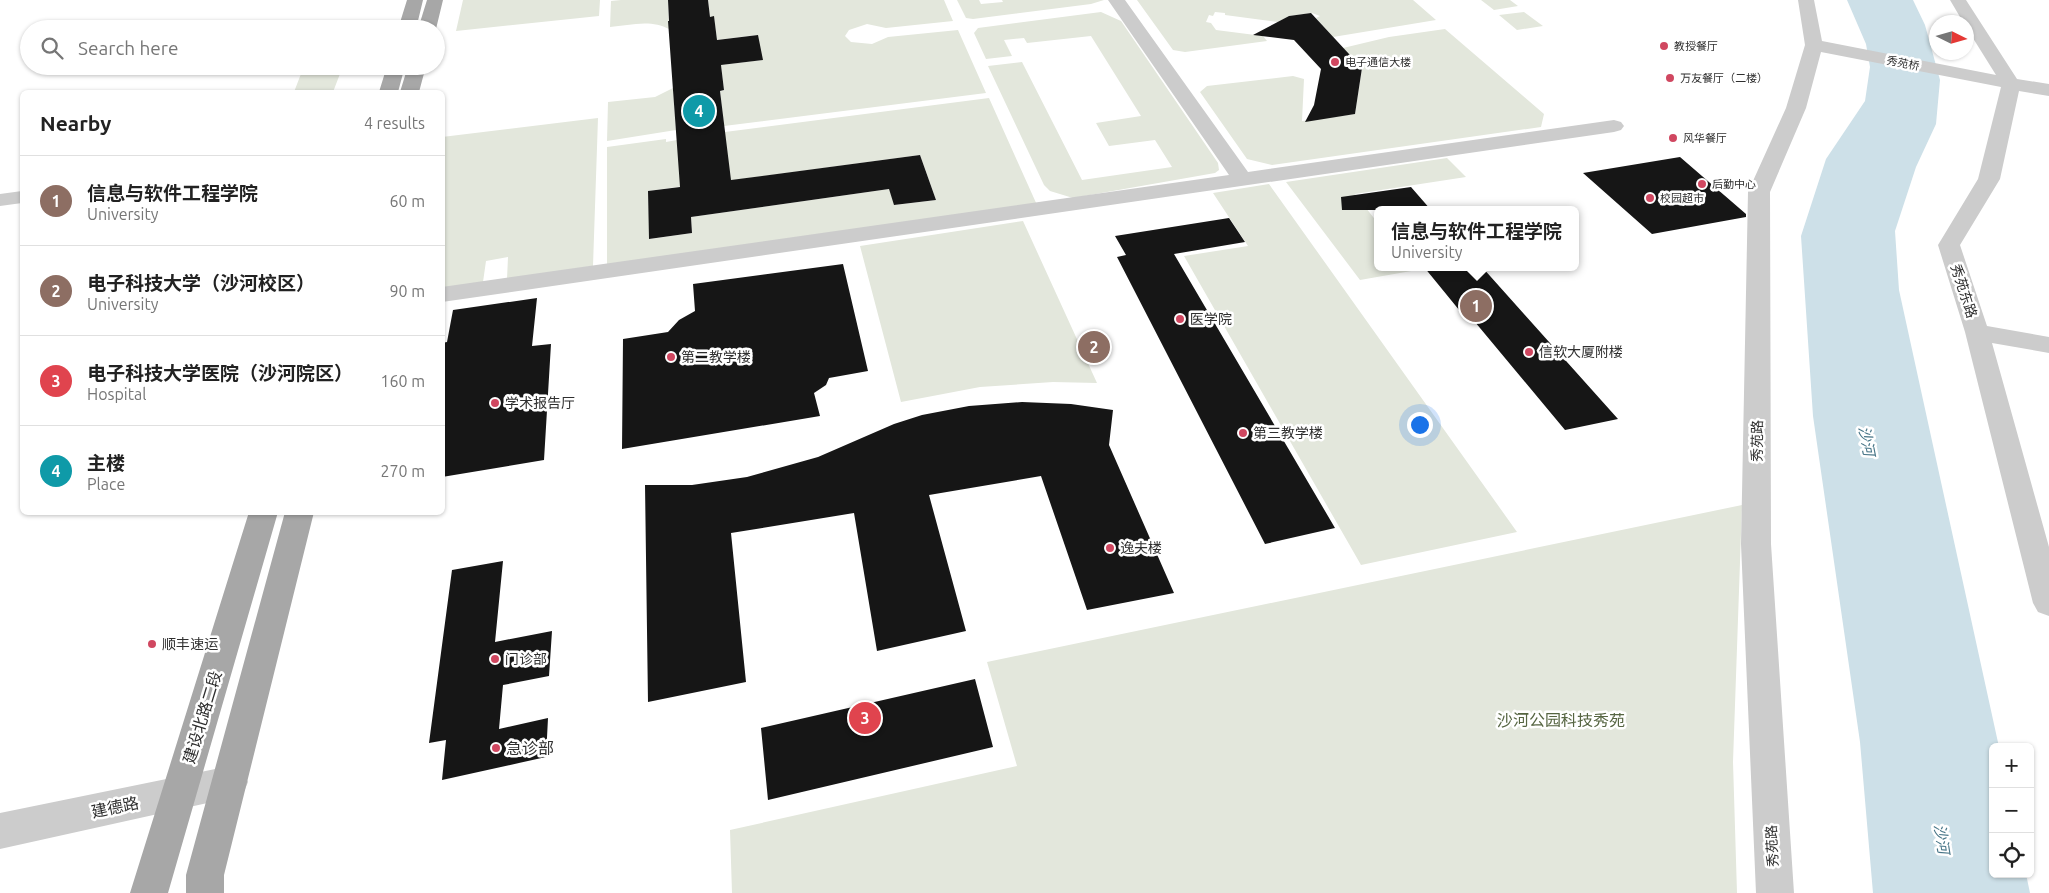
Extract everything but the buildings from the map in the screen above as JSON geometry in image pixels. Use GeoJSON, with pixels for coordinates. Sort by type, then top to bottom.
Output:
{"type":"FeatureCollection","features":[{"type":"Feature","properties":{"kind":"main road"},"geometry":{"type":"LineString","coordinates":[[409,20],[415,0]]}},
{"type":"Feature","properties":{"kind":"main road"},"geometry":{"type":"LineString","coordinates":[[429,20],[435,0]]}},
{"type":"Feature","properties":{"kind":"main road"},"geometry":{"type":"LineString","coordinates":[[390,90],[394,75]]}},
{"type":"Feature","properties":{"kind":"main road"},"geometry":{"type":"LineString","coordinates":[[411,90],[415,75]]}},
{"type":"Feature","properties":{"kind":"main road","name":"建设北路二段"},"geometry":{"type":"LineString","coordinates":[[149,893],[263,515]]}},
{"type":"Feature","properties":{"kind":"main road"},"geometry":{"type":"LineString","coordinates":[[206,893],[205,875],[299,515]]}},
{"type":"Feature","properties":{"kind":"street"},"geometry":{"type":"LineString","coordinates":[[1116,0],[1242,180]]}},
{"type":"Feature","properties":{"kind":"street","name":"秀苑路"},"geometry":{"type":"LineString","coordinates":[[1775,893],[1756,544],[1759,192],[1796,108],[1814,45],[1806,0]]}},
{"type":"Feature","properties":{"kind":"street"},"geometry":{"type":"LineString","coordinates":[[1958,0],[2011,84]]}},
{"type":"Feature","properties":{"kind":"street","name":"秀苑桥"},"geometry":{"type":"LineString","coordinates":[[1814,45],[1950,73],[2049,90]]}},
{"type":"Feature","properties":{"kind":"street","name":"秀苑东路"},"geometry":{"type":"LineString","coordinates":[[2011,84],[1988,178],[1949,245],[1977,332],[2049,603]]}},
{"type":"Feature","properties":{"kind":"street"},"geometry":{"type":"LineString","coordinates":[[445,295],[1614,126]]}},
{"type":"Feature","properties":{"kind":"street"},"geometry":{"type":"LineString","coordinates":[[0,200],[20,197]]}},
{"type":"Feature","properties":{"kind":"street"},"geometry":{"type":"LineString","coordinates":[[1977,332],[2049,344]]}},
{"type":"Feature","properties":{"kind":"street","name":"建德路"},"geometry":{"type":"LineString","coordinates":[[0,832],[230,782]]}},
{"type":"Feature","properties":{"kind":"green space"},"geometry":{"type":"Polygon","coordinates":[[[463,0],[600,0],[599,16],[456,31],[463,0]]]}},
{"type":"Feature","properties":{"kind":"green space"},"geometry":{"type":"Polygon","coordinates":[[[668,0],[669,29],[648,23],[610,27],[611,1],[668,0]]]}},
{"type":"Feature","properties":{"kind":"green space"},"geometry":{"type":"Polygon","coordinates":[[[708,0],[944,0],[953,21],[886,28],[867,24],[849,30],[845,36],[851,42],[872,44],[888,37],[958,30],[986,93],[724,126],[720,91],[724,90],[721,65],[762,60],[757,35],[717,40],[714,17],[710,17],[708,0]]]}},
{"type":"Feature","properties":{"kind":"green space"},"geometry":{"type":"Polygon","coordinates":[[[957,0],[979,0],[981,4],[1003,2],[1002,0],[1104,0],[1091,4],[973,19],[966,18],[957,0]]]}},
{"type":"Feature","properties":{"kind":"green space"},"geometry":{"type":"Polygon","coordinates":[[[1137,0],[1413,0],[1436,20],[1333,37],[1316,18],[1320,16],[1312,13],[1289,16],[1278,22],[1215,12],[1213,16],[1209,15],[1206,22],[1211,23],[1216,30],[1263,36],[1267,41],[1185,52],[1173,50],[1137,0]]]}},
{"type":"Feature","properties":{"kind":"green space"},"geometry":{"type":"Polygon","coordinates":[[[1481,0],[1510,0],[1518,6],[1494,10],[1481,0]]]}},
{"type":"Feature","properties":{"kind":"green space"},"geometry":{"type":"Polygon","coordinates":[[[1101,12],[1121,21],[1218,163],[1219,170],[1215,173],[1073,198],[1050,191],[1044,185],[988,66],[1022,62],[1082,180],[1172,167],[1155,140],[1109,146],[1096,123],[1141,116],[1091,36],[1027,43],[1024,38],[1004,40],[1012,56],[986,59],[974,33],[978,28],[1101,12]]]}},
{"type":"Feature","properties":{"kind":"green space"},"geometry":{"type":"Polygon","coordinates":[[[1524,12],[1543,26],[1517,30],[1499,15],[1524,12]]]}},
{"type":"Feature","properties":{"kind":"green space"},"geometry":{"type":"Polygon","coordinates":[[[1445,29],[1544,114],[1541,127],[1272,165],[1247,159],[1200,92],[1207,86],[1293,76],[1304,79],[1302,121],[1355,114],[1362,68],[1343,48],[1389,37],[1445,29]]]}},
{"type":"Feature","properties":{"kind":"green space"},"geometry":{"type":"Polygon","coordinates":[[[301,75],[340,75],[334,90],[295,90],[301,75]]]}},
{"type":"Feature","properties":{"kind":"green space"},"geometry":{"type":"Polygon","coordinates":[[[673,88],[676,130],[607,141],[608,102],[655,97],[673,88]]]}},
{"type":"Feature","properties":{"kind":"green space"},"geometry":{"type":"Polygon","coordinates":[[[989,98],[1037,205],[607,266],[607,147],[666,139],[666,142],[677,140],[699,184],[648,191],[650,239],[692,233],[691,217],[889,189],[895,205],[936,200],[920,155],[713,183],[725,132],[989,98]]]}},
{"type":"Feature","properties":{"kind":"green space"},"geometry":{"type":"Polygon","coordinates":[[[598,118],[593,266],[507,279],[508,257],[486,261],[483,282],[445,288],[445,137],[598,118]]]}},
{"type":"Feature","properties":{"kind":"green space"},"geometry":{"type":"Polygon","coordinates":[[[1447,158],[1466,177],[1355,194],[1374,218],[1374,271],[1411,271],[1360,280],[1286,182],[1447,158]]]}},
{"type":"Feature","properties":{"kind":"green space"},"geometry":{"type":"Polygon","coordinates":[[[1269,184],[1517,532],[1361,565],[1184,256],[1248,246],[1213,193],[1269,184]]]}},
{"type":"Feature","properties":{"kind":"green space"},"geometry":{"type":"Polygon","coordinates":[[[1023,221],[1097,383],[1053,382],[980,387],[901,402],[860,246],[1023,221]]]}},
{"type":"Feature","properties":{"kind":"green space","name":"沙河公园科技秀苑"},"geometry":{"type":"Polygon","coordinates":[[[1742,505],[1733,762],[1737,893],[732,893],[730,830],[1017,766],[987,662],[1742,505]]]}},
{"type":"Feature","properties":{"kind":"water","name":"沙河"},"geometry":{"type":"Polygon","coordinates":[[[1847,0],[1913,0],[1925,25],[1929,40],[1929,60],[1935,60],[1940,80],[1936,124],[1916,167],[1895,231],[1899,290],[1998,743],[1989,743],[1989,878],[2027,878],[2030,893],[1873,893],[1860,742],[1813,416],[1801,236],[1826,159],[1865,101],[1870,67],[1866,44],[1847,0]]]}},
{"type":"Feature","properties":{"kind":"place","name":"教授餐厅"},"geometry":{"type":"Point","coordinates":[1664,46]}},
{"type":"Feature","properties":{"kind":"place","name":"电子通信大楼"},"geometry":{"type":"Point","coordinates":[1335,62]}},
{"type":"Feature","properties":{"kind":"place","name":"万友餐厅（二楼）"},"geometry":{"type":"Point","coordinates":[1670,78]}},
{"type":"Feature","properties":{"kind":"place","name":"主楼"},"geometry":{"type":"Point","coordinates":[699,111]}},
{"type":"Feature","properties":{"kind":"place","name":"风华餐厅"},"geometry":{"type":"Point","coordinates":[1673,138]}},
{"type":"Feature","properties":{"kind":"place","name":"后勤中心"},"geometry":{"type":"Point","coordinates":[1702,184]}},
{"type":"Feature","properties":{"kind":"place","name":"校园超市"},"geometry":{"type":"Point","coordinates":[1650,198]}},
{"type":"Feature","properties":{"kind":"place","name":"信息与软件工程学院"},"geometry":{"type":"Point","coordinates":[1476,306]}},
{"type":"Feature","properties":{"kind":"place","name":"医学院"},"geometry":{"type":"Point","coordinates":[1180,319]}},
{"type":"Feature","properties":{"kind":"place","name":"电子科技大学（沙河校区）"},"geometry":{"type":"Point","coordinates":[1094,347]}},
{"type":"Feature","properties":{"kind":"place","name":"信软大厦附楼"},"geometry":{"type":"Point","coordinates":[1529,352]}},
{"type":"Feature","properties":{"kind":"place","name":"第二教学楼"},"geometry":{"type":"Point","coordinates":[671,357]}},
{"type":"Feature","properties":{"kind":"place","name":"学术报告厅"},"geometry":{"type":"Point","coordinates":[495,403]}},
{"type":"Feature","properties":{"kind":"place","name":"第三教学楼"},"geometry":{"type":"Point","coordinates":[1243,433]}},
{"type":"Feature","properties":{"kind":"place","name":"逸夫楼"},"geometry":{"type":"Point","coordinates":[1110,548]}},
{"type":"Feature","properties":{"kind":"place","name":"顺丰速运"},"geometry":{"type":"Point","coordinates":[152,644]}},
{"type":"Feature","properties":{"kind":"place","name":"门诊部"},"geometry":{"type":"Point","coordinates":[495,659]}},
{"type":"Feature","properties":{"kind":"place","name":"电子科技大学医院（沙河院区）"},"geometry":{"type":"Point","coordinates":[865,718]}},
{"type":"Feature","properties":{"kind":"place","name":"急诊部"},"geometry":{"type":"Point","coordinates":[496,748]}}]}
